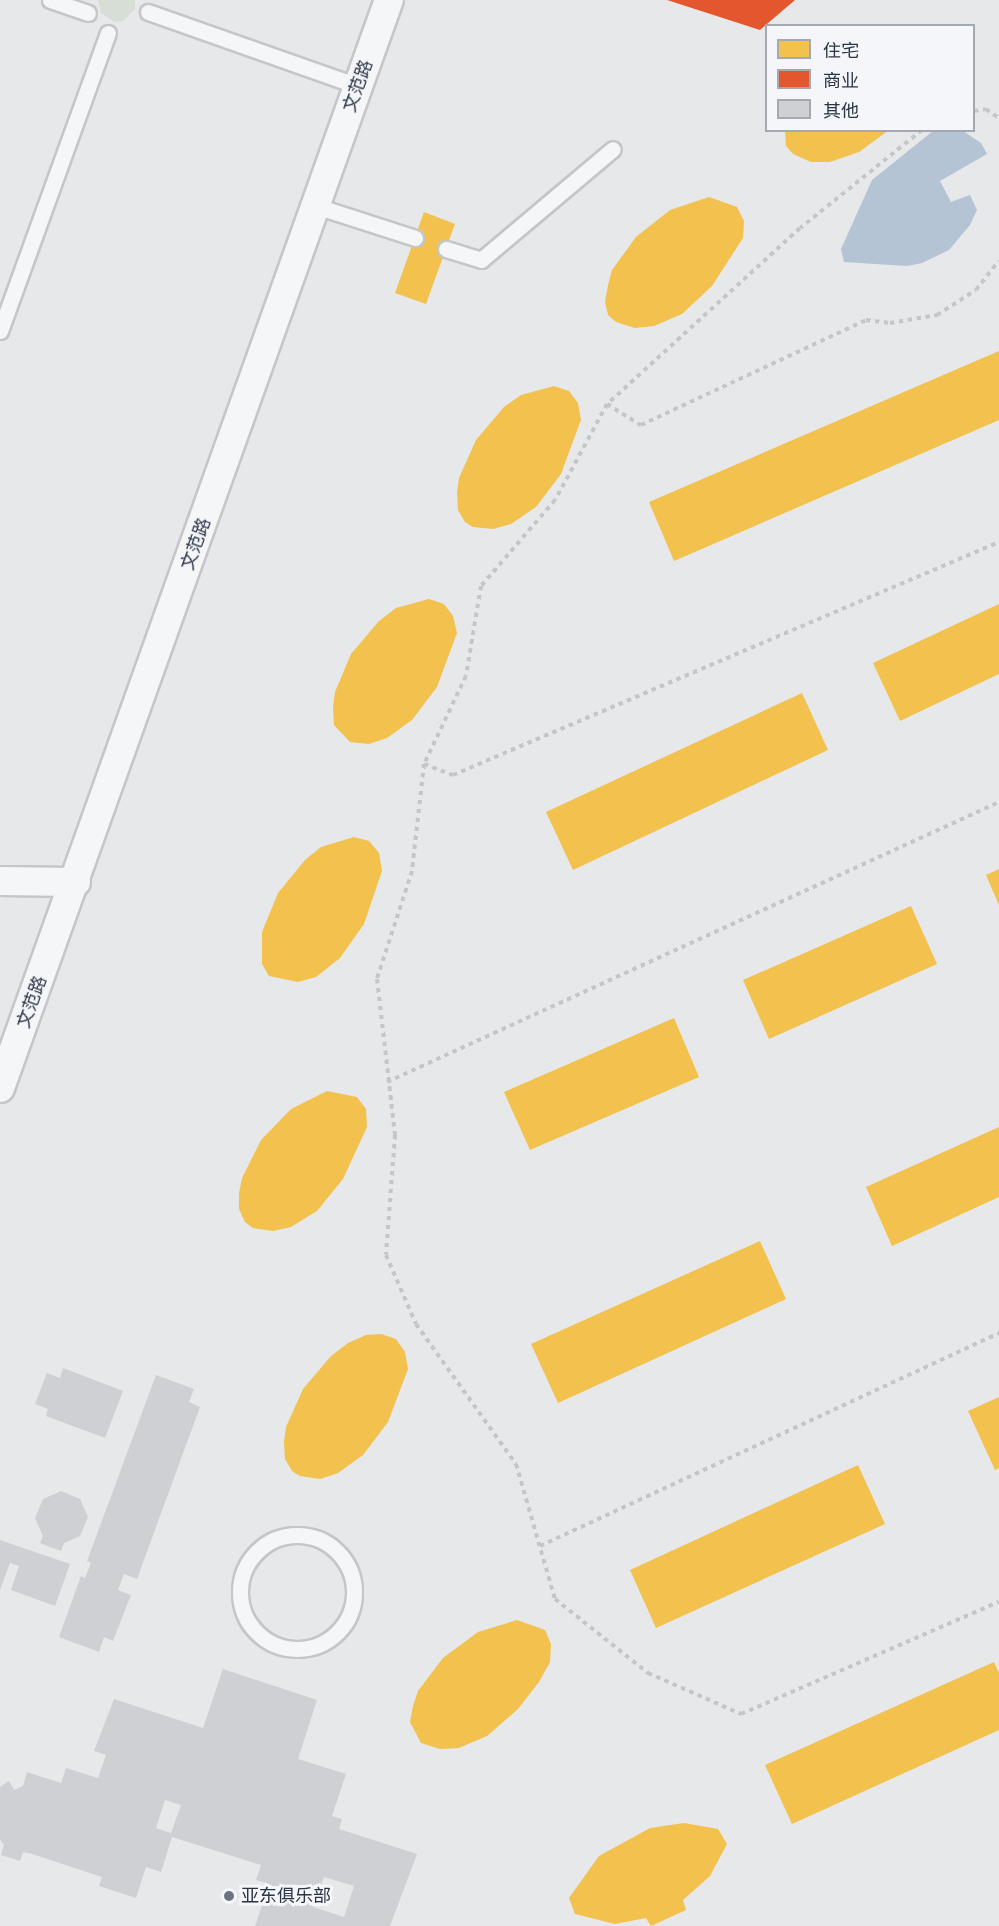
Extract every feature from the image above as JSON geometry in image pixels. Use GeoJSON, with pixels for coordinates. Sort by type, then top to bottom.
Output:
{"type":"FeatureCollection","features":[{"type":"Feature","properties":{"kind":"street","name":"文范路"},"geometry":{"type":"LineString","coordinates":[[0,1088],[76,882],[389,0]]}},
{"type":"Feature","properties":{"kind":"street"},"geometry":{"type":"LineString","coordinates":[[0,881],[76,882]]}},
{"type":"Feature","properties":{"kind":"lane"},"geometry":{"type":"LineString","coordinates":[[50,0],[88,13]]}},
{"type":"Feature","properties":{"kind":"lane"},"geometry":{"type":"LineString","coordinates":[[148,12],[358,86]]}},
{"type":"Feature","properties":{"kind":"lane"},"geometry":{"type":"LineString","coordinates":[[0,331],[108,33]]}},
{"type":"Feature","properties":{"kind":"lane"},"geometry":{"type":"LineString","coordinates":[[446,249],[481,261],[613,149]]}},
{"type":"Feature","properties":{"kind":"lane"},"geometry":{"type":"LineString","coordinates":[[315,206],[414,238]]}},
{"type":"Feature","properties":{"kind":"lane"},"geometry":{"type":"LineString","coordinates":[[294,1535],[310,1536],[332,1547],[348,1565],[354,1597],[342,1628],[331,1639],[300,1650],[283,1648],[268,1642],[246,1619],[239,1587],[243,1571],[251,1557],[270,1541],[294,1535]]}},
{"type":"Feature","properties":{"kind":"path"},"geometry":{"type":"LineString","coordinates":[[975,111],[986,109],[999,118]]}},
{"type":"Feature","properties":{"kind":"path"},"geometry":{"type":"LineString","coordinates":[[920,132],[800,228],[607,404],[555,500],[481,586],[465,676],[424,764],[412,871],[377,980],[387,1082],[395,1135],[386,1255],[416,1324],[516,1464],[555,1599],[648,1673],[741,1714],[999,1602]]}},
{"type":"Feature","properties":{"kind":"path"},"geometry":{"type":"LineString","coordinates":[[607,404],[641,425],[866,320],[890,323],[937,315],[976,290],[999,261]]}},
{"type":"Feature","properties":{"kind":"path"},"geometry":{"type":"LineString","coordinates":[[424,764],[453,775],[999,542]]}},
{"type":"Feature","properties":{"kind":"path"},"geometry":{"type":"LineString","coordinates":[[387,1082],[999,802]]}},
{"type":"Feature","properties":{"kind":"path"},"geometry":{"type":"LineString","coordinates":[[540,1546],[999,1333]]}},
{"type":"Feature","properties":{"kind":"shaded area"},"geometry":{"type":"Polygon","coordinates":[[[98,0],[135,0],[135,9],[123,21],[115,22],[101,13],[98,0]]]}},
{"type":"Feature","properties":{"kind":"water"},"geometry":{"type":"Polygon","coordinates":[[[932,132],[964,132],[981,143],[987,154],[940,181],[951,202],[970,195],[977,210],[970,225],[949,250],[922,263],[907,266],[844,262],[841,249],[872,180],[932,132]]]}},
{"type":"Feature","properties":{"kind":"building: 住宅"},"geometry":{"type":"Polygon","coordinates":[[[785,132],[886,132],[859,152],[830,162],[811,162],[793,154],[786,146],[785,132]]]}},
{"type":"Feature","properties":{"kind":"building: 住宅"},"geometry":{"type":"Polygon","coordinates":[[[709,197],[737,207],[744,221],[743,238],[712,286],[682,314],[654,326],[635,328],[616,322],[608,315],[605,302],[608,285],[612,270],[636,237],[670,210],[709,197]]]}},
{"type":"Feature","properties":{"kind":"building: 住宅"},"geometry":{"type":"Polygon","coordinates":[[[424,212],[455,224],[426,304],[395,293],[424,212]]]}},
{"type":"Feature","properties":{"kind":"building: 住宅"},"geometry":{"type":"Polygon","coordinates":[[[999,351],[999,420],[674,561],[649,502],[999,351]]]}},
{"type":"Feature","properties":{"kind":"building: 住宅"},"geometry":{"type":"Polygon","coordinates":[[[554,386],[569,391],[578,403],[581,420],[561,474],[536,507],[511,524],[493,529],[473,527],[465,522],[458,510],[457,493],[459,478],[476,440],[504,407],[521,395],[554,386]]]}},
{"type":"Feature","properties":{"kind":"building: 住宅"},"geometry":{"type":"Polygon","coordinates":[[[429,599],[444,604],[453,616],[457,633],[437,687],[412,720],[387,738],[369,744],[350,742],[334,725],[333,707],[335,692],[351,654],[379,621],[396,608],[429,599]]]}},
{"type":"Feature","properties":{"kind":"building: 住宅"},"geometry":{"type":"Polygon","coordinates":[[[999,604],[999,674],[900,721],[873,663],[999,604]]]}},
{"type":"Feature","properties":{"kind":"building: 住宅"},"geometry":{"type":"Polygon","coordinates":[[[802,693],[828,750],[573,870],[546,812],[802,693]]]}},
{"type":"Feature","properties":{"kind":"building: 住宅"},"geometry":{"type":"Polygon","coordinates":[[[354,837],[369,841],[379,853],[382,871],[364,924],[340,958],[316,977],[298,982],[269,976],[262,964],[262,932],[278,893],[305,860],[321,847],[354,837]]]}},
{"type":"Feature","properties":{"kind":"building: 住宅"},"geometry":{"type":"Polygon","coordinates":[[[999,869],[999,905],[986,875],[999,869]]]}},
{"type":"Feature","properties":{"kind":"building: 住宅"},"geometry":{"type":"Polygon","coordinates":[[[911,906],[937,964],[769,1039],[743,980],[911,906]]]}},
{"type":"Feature","properties":{"kind":"building: 住宅"},"geometry":{"type":"Polygon","coordinates":[[[674,1018],[699,1077],[530,1150],[504,1092],[674,1018]]]}},
{"type":"Feature","properties":{"kind":"building: 住宅"},"geometry":{"type":"Polygon","coordinates":[[[327,1091],[357,1097],[366,1109],[367,1127],[343,1179],[317,1211],[291,1227],[273,1231],[253,1228],[245,1222],[239,1209],[239,1193],[242,1178],[261,1140],[291,1109],[327,1091]]]}},
{"type":"Feature","properties":{"kind":"building: 住宅"},"geometry":{"type":"Polygon","coordinates":[[[999,1127],[999,1197],[892,1246],[866,1187],[999,1127]]]}},
{"type":"Feature","properties":{"kind":"building: 住宅"},"geometry":{"type":"Polygon","coordinates":[[[760,1241],[786,1299],[558,1403],[531,1344],[760,1241]]]}},
{"type":"Feature","properties":{"kind":"building: 住宅"},"geometry":{"type":"Polygon","coordinates":[[[381,1334],[396,1339],[405,1352],[408,1369],[388,1422],[363,1455],[338,1473],[320,1479],[300,1476],[292,1471],[285,1459],[284,1442],[286,1427],[303,1389],[331,1356],[348,1343],[366,1335],[381,1334]]]}},
{"type":"Feature","properties":{"kind":"building: 住宅"},"geometry":{"type":"Polygon","coordinates":[[[999,1397],[999,1468],[995,1470],[968,1411],[999,1397]]]}},
{"type":"Feature","properties":{"kind":"building: 住宅"},"geometry":{"type":"Polygon","coordinates":[[[858,1465],[885,1524],[656,1628],[630,1570],[858,1465]]]}},
{"type":"Feature","properties":{"kind":"building: 住宅"},"geometry":{"type":"Polygon","coordinates":[[[517,1620],[545,1630],[551,1644],[550,1662],[539,1682],[518,1709],[487,1736],[459,1748],[440,1749],[421,1743],[410,1722],[413,1706],[418,1691],[443,1658],[478,1632],[517,1620]]]}},
{"type":"Feature","properties":{"kind":"building: 住宅"},"geometry":{"type":"Polygon","coordinates":[[[994,1662],[999,1673],[999,1730],[792,1824],[765,1765],[994,1662]]]}},
{"type":"Feature","properties":{"kind":"building: 住宅"},"geometry":{"type":"Polygon","coordinates":[[[684,1823],[718,1829],[727,1844],[710,1876],[683,1900],[686,1910],[651,1926],[646,1918],[615,1924],[575,1914],[569,1898],[599,1856],[650,1828],[684,1823]]]}},
{"type":"Feature","properties":{"kind":"building: 商业"},"geometry":{"type":"Polygon","coordinates":[[[667,0],[795,0],[760,30],[667,0]]]}},
{"type":"Feature","properties":{"kind":"building: 其他"},"geometry":{"type":"Polygon","coordinates":[[[63,1368],[123,1391],[105,1438],[46,1416],[48,1409],[35,1404],[47,1373],[60,1378],[63,1368]]]}},
{"type":"Feature","properties":{"kind":"building: 其他"},"geometry":{"type":"Polygon","coordinates":[[[156,1375],[194,1389],[189,1402],[200,1407],[137,1579],[124,1574],[118,1590],[131,1595],[113,1641],[104,1637],[99,1652],[59,1637],[81,1576],[85,1578],[91,1563],[87,1561],[156,1375]]]}},
{"type":"Feature","properties":{"kind":"building: 其他"},"geometry":{"type":"Polygon","coordinates":[[[61,1491],[80,1499],[88,1517],[80,1536],[64,1543],[61,1551],[40,1543],[43,1536],[35,1518],[43,1499],[61,1491]]]}},
{"type":"Feature","properties":{"kind":"building: 其他"},"geometry":{"type":"Polygon","coordinates":[[[0,1540],[70,1564],[55,1606],[11,1590],[19,1566],[10,1563],[0,1590],[0,1540]]]}},
{"type":"Feature","properties":{"kind":"building: 其他"},"geometry":{"type":"Polygon","coordinates":[[[223,1669],[317,1700],[298,1759],[346,1774],[332,1816],[342,1819],[339,1829],[417,1854],[390,1926],[255,1926],[269,1884],[256,1880],[261,1865],[172,1837],[161,1872],[146,1867],[136,1898],[99,1886],[102,1877],[29,1853],[23,1852],[20,1861],[1,1855],[4,1845],[0,1839],[0,1787],[9,1781],[14,1790],[23,1786],[27,1772],[61,1783],[66,1768],[98,1778],[106,1755],[94,1751],[114,1699],[203,1728],[223,1669]],[[165,1800],[156,1828],[171,1833],[181,1805],[165,1800]],[[324,1877],[313,1907],[344,1917],[354,1886],[324,1877]]]}},
{"type":"Feature","properties":{"kind":"place","name":"亚东俱乐部"},"geometry":{"type":"Point","coordinates":[229,1896]}}]}
